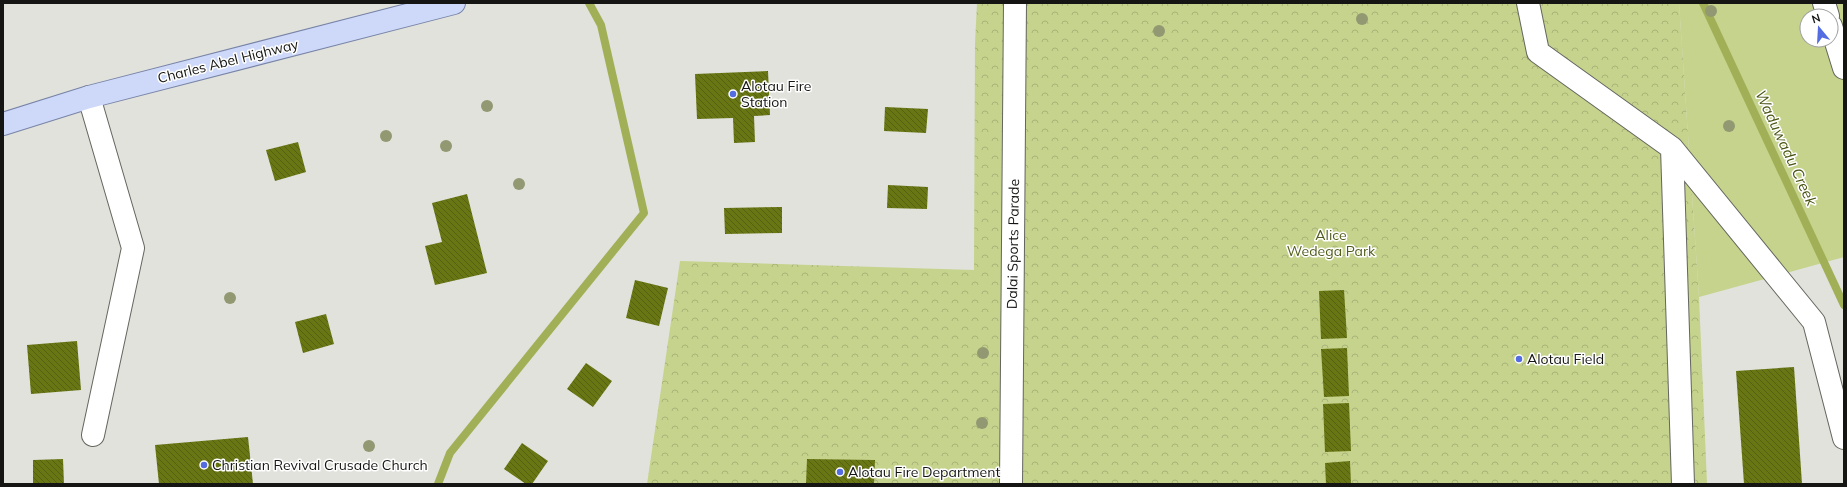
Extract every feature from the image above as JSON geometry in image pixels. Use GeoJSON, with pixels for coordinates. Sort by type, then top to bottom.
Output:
{"type":"FeatureCollection","features":[{"type":"Feature","properties":{"kind":"main road","name":"Charles Abel Highway"},"geometry":{"type":"LineString","coordinates":[[3,124],[89,97],[454,3]]}},
{"type":"Feature","properties":{"kind":"street","name":"Dalai Sports Parade"},"geometry":{"type":"LineString","coordinates":[[1011,484],[1015,3]]}},
{"type":"Feature","properties":{"kind":"street"},"geometry":{"type":"LineString","coordinates":[[1528,3],[1538,52],[1672,148],[1814,322],[1844,438]]}},
{"type":"Feature","properties":{"kind":"street"},"geometry":{"type":"LineString","coordinates":[[1838,48],[1844,68]]}},
{"type":"Feature","properties":{"kind":"street"},"geometry":{"type":"LineString","coordinates":[[89,97],[133,248],[94,435]]}},
{"type":"Feature","properties":{"kind":"street"},"geometry":{"type":"LineString","coordinates":[[1672,148],[1683,484]]}},
{"type":"Feature","properties":{"kind":"green space","name":"Alice Wedega Park"},"geometry":{"type":"Polygon","coordinates":[[[977,3],[1679,3],[1699,297],[1707,484],[647,484],[680,261],[974,270],[975,44],[977,3]]]}},
{"type":"Feature","properties":{"kind":"green space"},"geometry":{"type":"Polygon","coordinates":[[[1679,3],[1844,3],[1844,257],[1699,297],[1679,3]]]}},
{"type":"Feature","properties":{"kind":"building","name":"Alotau Fire Station"},"geometry":{"type":"Polygon","coordinates":[[[768,71],[770,115],[754,116],[755,142],[734,143],[733,118],[697,119],[695,74],[768,71]]]}},
{"type":"Feature","properties":{"kind":"building"},"geometry":{"type":"Polygon","coordinates":[[[885,107],[928,109],[926,133],[884,131],[885,107]]]}},
{"type":"Feature","properties":{"kind":"building"},"geometry":{"type":"Polygon","coordinates":[[[298,142],[306,172],[275,181],[266,150],[298,142]]]}},
{"type":"Feature","properties":{"kind":"building"},"geometry":{"type":"Polygon","coordinates":[[[888,185],[928,187],[927,209],[887,208],[888,185]]]}},
{"type":"Feature","properties":{"kind":"building"},"geometry":{"type":"Polygon","coordinates":[[[467,194],[487,273],[435,285],[425,246],[442,242],[432,203],[467,194]]]}},
{"type":"Feature","properties":{"kind":"building"},"geometry":{"type":"Polygon","coordinates":[[[782,207],[782,233],[725,234],[724,208],[782,207]]]}},
{"type":"Feature","properties":{"kind":"building"},"geometry":{"type":"Polygon","coordinates":[[[635,280],[668,288],[659,326],[626,318],[635,280]]]}},
{"type":"Feature","properties":{"kind":"building"},"geometry":{"type":"Polygon","coordinates":[[[1344,290],[1347,338],[1321,339],[1319,291],[1344,290]]]}},
{"type":"Feature","properties":{"kind":"building"},"geometry":{"type":"Polygon","coordinates":[[[326,314],[334,344],[303,353],[295,322],[326,314]]]}},
{"type":"Feature","properties":{"kind":"building"},"geometry":{"type":"Polygon","coordinates":[[[77,341],[81,390],[31,394],[27,345],[77,341]]]}},
{"type":"Feature","properties":{"kind":"building"},"geometry":{"type":"Polygon","coordinates":[[[1347,348],[1349,396],[1324,397],[1321,349],[1347,348]]]}},
{"type":"Feature","properties":{"kind":"building"},"geometry":{"type":"Polygon","coordinates":[[[586,363],[612,381],[593,407],[567,389],[586,363]]]}},
{"type":"Feature","properties":{"kind":"building"},"geometry":{"type":"Polygon","coordinates":[[[1794,367],[1802,484],[1744,484],[1736,371],[1794,367]]]}},
{"type":"Feature","properties":{"kind":"building"},"geometry":{"type":"Polygon","coordinates":[[[1349,403],[1351,451],[1325,452],[1323,404],[1349,403]]]}},
{"type":"Feature","properties":{"kind":"building","name":"Christian Revival Crusade Church"},"geometry":{"type":"Polygon","coordinates":[[[248,437],[253,484],[159,484],[155,445],[248,437]]]}},
{"type":"Feature","properties":{"kind":"building"},"geometry":{"type":"Polygon","coordinates":[[[522,443],[548,461],[532,484],[526,484],[504,469],[522,443]]]}},
{"type":"Feature","properties":{"kind":"building"},"geometry":{"type":"Polygon","coordinates":[[[63,459],[64,484],[33,484],[33,460],[63,459]]]}},
{"type":"Feature","properties":{"kind":"building","name":"Alotau Fire Department"},"geometry":{"type":"Polygon","coordinates":[[[807,459],[875,460],[874,484],[806,484],[807,459]]]}},
{"type":"Feature","properties":{"kind":"building"},"geometry":{"type":"Polygon","coordinates":[[[1350,461],[1351,484],[1326,484],[1325,463],[1350,461]]]}},
{"type":"Feature","properties":{"kind":"waterway"},"geometry":{"type":"LineString","coordinates":[[438,484],[450,453],[644,213],[601,25],[589,3]]}},
{"type":"Feature","properties":{"kind":"waterway","name":"Waduwadu Creek"},"geometry":{"type":"LineString","coordinates":[[1703,3],[1844,305]]}},
{"type":"Feature","properties":{"kind":"place","name":"Alotau Fire Station"},"geometry":{"type":"Point","coordinates":[733,94]}},
{"type":"Feature","properties":{"kind":"place","name":"Alotau Field"},"geometry":{"type":"Point","coordinates":[1519,359]}},
{"type":"Feature","properties":{"kind":"place","name":"Christian Revival Crusade Church"},"geometry":{"type":"Point","coordinates":[204,465]}},
{"type":"Feature","properties":{"kind":"place","name":"Alotau Fire Department"},"geometry":{"type":"Point","coordinates":[840,472]}}]}
